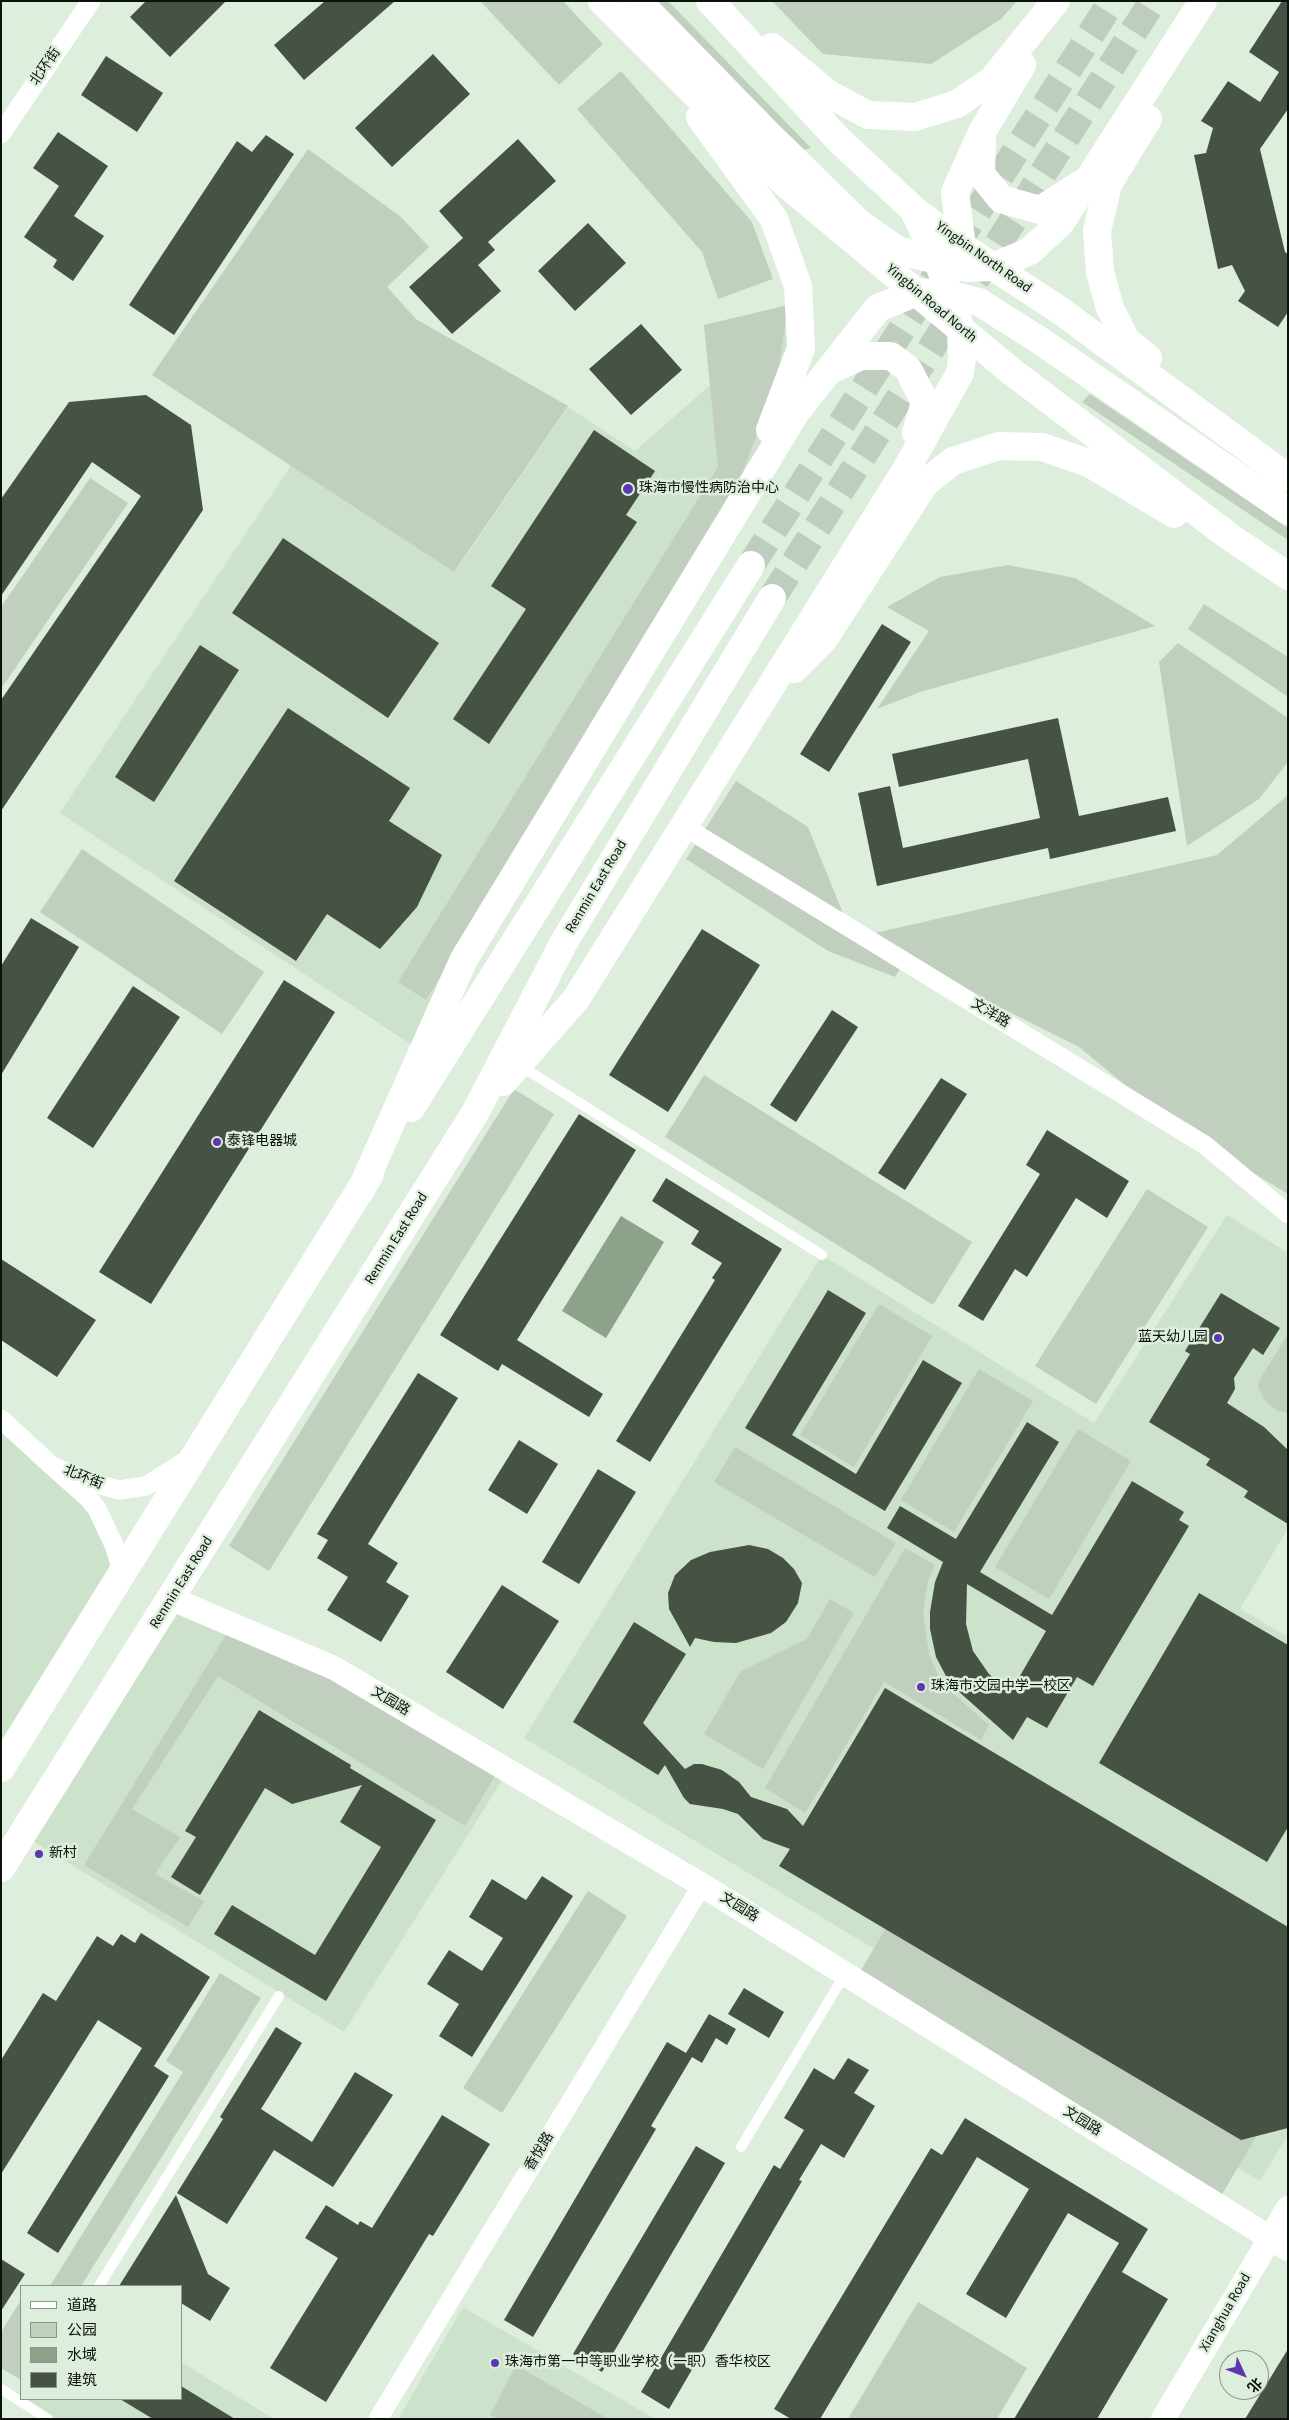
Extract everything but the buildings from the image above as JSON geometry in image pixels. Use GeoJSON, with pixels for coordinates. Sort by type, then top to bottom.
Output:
{"type":"FeatureCollection","features":[{"type":"Feature","properties":{"kind":"main road","name":"Yingbin Road North"},"geometry":{"type":"LineString","coordinates":[[602,1],[786,185],[962,329],[1011,372],[1230,537],[1288,576]]}},
{"type":"Feature","properties":{"kind":"main road"},"geometry":{"type":"LineString","coordinates":[[638,1],[769,135],[859,223],[897,250],[938,261],[974,260],[1030,251],[1061,222],[1203,1]]}},
{"type":"Feature","properties":{"kind":"main road","name":"Yingbin North Road"},"geometry":{"type":"LineString","coordinates":[[710,1],[839,140],[913,209],[974,260],[1058,309],[1288,478]]}},
{"type":"Feature","properties":{"kind":"main road"},"geometry":{"type":"LineString","coordinates":[[716,1],[827,93],[868,115],[915,117],[957,104],[992,80],[1056,1]]}},
{"type":"Feature","properties":{"kind":"main road"},"geometry":{"type":"LineString","coordinates":[[1011,372],[978,302],[974,260],[955,192],[982,132],[1016,74],[1064,1]]}},
{"type":"Feature","properties":{"kind":"main road"},"geometry":{"type":"LineString","coordinates":[[1219,1],[1108,184],[1097,231],[1100,272],[1110,308],[1126,340],[1288,478]]}},
{"type":"Feature","properties":{"kind":"main road"},"geometry":{"type":"LineString","coordinates":[[676,77],[709,132],[774,218],[798,286],[801,348],[779,411],[726,526]]}},
{"type":"Feature","properties":{"kind":"main road"},"geometry":{"type":"LineString","coordinates":[[982,132],[981,174],[1001,199],[1040,210],[1085,182]]}},
{"type":"Feature","properties":{"kind":"main road"},"geometry":{"type":"LineString","coordinates":[[476,1113],[576,999],[904,473],[960,373],[962,329],[948,294],[938,261],[913,209]]}},
{"type":"Feature","properties":{"kind":"main road"},"geometry":{"type":"LineString","coordinates":[[360,1190],[464,959],[796,412],[825,372],[878,308],[917,292],[948,294],[978,302],[1039,340],[1288,511]]}},
{"type":"Feature","properties":{"kind":"main road"},"geometry":{"type":"LineString","coordinates":[[825,372],[861,356],[891,356],[908,369],[925,402],[904,473]]}},
{"type":"Feature","properties":{"kind":"main road"},"geometry":{"type":"LineString","coordinates":[[758,706],[823,640],[925,483],[953,461],[999,446],[1042,447],[1089,463],[1288,582]]}},
{"type":"Feature","properties":{"kind":"main road"},"geometry":{"type":"LineString","coordinates":[[1,1768],[194,1455],[751,565]]}},
{"type":"Feature","properties":{"kind":"main road","name":"Renmin East Road"},"geometry":{"type":"LineString","coordinates":[[1,1868],[476,1113],[564,942],[772,598]]}},
{"type":"Feature","properties":{"kind":"street","name":"北环街"},"geometry":{"type":"LineString","coordinates":[[1,134],[91,1]]}},
{"type":"Feature","properties":{"kind":"street","name":"文洋路"},"geometry":{"type":"LineString","coordinates":[[683,826],[1205,1145],[1288,1214]]}},
{"type":"Feature","properties":{"kind":"street","name":"北环街"},"geometry":{"type":"LineString","coordinates":[[1,1419],[90,1499],[97,1509],[114,1545],[122,1571]]}},
{"type":"Feature","properties":{"kind":"street","name":"北环街"},"geometry":{"type":"LineString","coordinates":[[52,1466],[97,1484],[119,1490],[146,1486],[164,1477],[194,1455]]}},
{"type":"Feature","properties":{"kind":"street","name":"文园路"},"geometry":{"type":"LineString","coordinates":[[172,1599],[334,1668],[702,1885],[1279,2243]]}},
{"type":"Feature","properties":{"kind":"street","name":"香悅路"},"geometry":{"type":"LineString","coordinates":[[378,2419],[702,1885]]}},
{"type":"Feature","properties":{"kind":"street","name":"Xianghua Road"},"geometry":{"type":"LineString","coordinates":[[1164,2419],[1279,2243],[1288,2208]]}},
{"type":"Feature","properties":{"kind":"lane"},"geometry":{"type":"LineString","coordinates":[[518,1065],[822,1255]]}},
{"type":"Feature","properties":{"kind":"lane"},"geometry":{"type":"LineString","coordinates":[[741,2147],[845,1974]]}},
{"type":"Feature","properties":{"kind":"lane"},"geometry":{"type":"LineString","coordinates":[[100,2285],[278,1996]]}},
{"type":"Feature","properties":{"kind":"lane"},"geometry":{"type":"LineString","coordinates":[[1,2389],[20,2398]]}},
{"type":"Feature","properties":{"kind":"lane"},"geometry":{"type":"LineString","coordinates":[[27,2402],[48,2419]]}},
{"type":"Feature","properties":{"kind":"shaded area"},"geometry":{"type":"Polygon","coordinates":[[[799,307],[779,411],[726,526],[421,1051],[60,813],[291,465],[455,572],[568,407],[635,451],[799,307]]]}},
{"type":"Feature","properties":{"kind":"shaded area","name":"珠海市文园中学一校区"},"geometry":{"type":"Polygon","coordinates":[[[1227,1215],[1288,1253],[1288,1528],[1240,1609],[1288,1637],[1288,2135],[1260,2181],[524,1738],[822,1255],[1094,1423],[1227,1215]]]}},
{"type":"Feature","properties":{"kind":"shaded area"},"geometry":{"type":"Polygon","coordinates":[[[1,1419],[96,1513],[122,1571],[1,1767],[1,1419]]]}},
{"type":"Feature","properties":{"kind":"shaded area"},"geometry":{"type":"Polygon","coordinates":[[[172,1600],[508,1771],[344,2032],[23,1835],[172,1600]]]}},
{"type":"Feature","properties":{"kind":"shaded area","name":"珠海市第一中等职业学校（一职）香华校区"},"geometry":{"type":"Polygon","coordinates":[[[463,2307],[655,2419],[398,2419],[463,2307]]]}},
{"type":"Feature","properties":{"kind":"shaded area"},"geometry":{"type":"Polygon","coordinates":[[[182,2363],[274,2419],[49,2419],[26,2404],[28,2400],[182,2400],[182,2363]]]}},
{"type":"Feature","properties":{"kind":"green space"},"geometry":{"type":"Polygon","coordinates":[[[480,1],[563,1],[603,44],[559,85],[480,1]]]}},
{"type":"Feature","properties":{"kind":"green space"},"geometry":{"type":"Polygon","coordinates":[[[654,1],[668,1],[811,148],[803,150],[654,1]]]}},
{"type":"Feature","properties":{"kind":"green space"},"geometry":{"type":"Polygon","coordinates":[[[772,1],[1017,1],[1001,19],[931,64],[823,54],[772,1]]]}},
{"type":"Feature","properties":{"kind":"green space"},"geometry":{"type":"Polygon","coordinates":[[[621,71],[752,222],[773,279],[718,299],[702,252],[577,109],[621,71]]]}},
{"type":"Feature","properties":{"kind":"green space"},"geometry":{"type":"Polygon","coordinates":[[[308,149],[401,217],[429,247],[387,287],[416,319],[568,406],[454,572],[152,375],[308,149]]]}},
{"type":"Feature","properties":{"kind":"green space"},"geometry":{"type":"Polygon","coordinates":[[[788,305],[777,381],[740,479],[426,1000],[398,982],[718,467],[704,325],[788,305]]]}},
{"type":"Feature","properties":{"kind":"green space"},"geometry":{"type":"Polygon","coordinates":[[[1090,394],[1288,528],[1288,540],[1082,402],[1090,394]]]}},
{"type":"Feature","properties":{"kind":"green space"},"geometry":{"type":"Polygon","coordinates":[[[90,478],[128,503],[1,689],[1,607],[90,478]]]}},
{"type":"Feature","properties":{"kind":"green space"},"geometry":{"type":"Polygon","coordinates":[[[1008,565],[1075,578],[1155,626],[920,692],[877,709],[929,631],[887,607],[940,577],[1008,565]]]}},
{"type":"Feature","properties":{"kind":"green space"},"geometry":{"type":"Polygon","coordinates":[[[1204,604],[1288,657],[1288,697],[1188,629],[1204,604]]]}},
{"type":"Feature","properties":{"kind":"green space"},"geometry":{"type":"Polygon","coordinates":[[[1178,643],[1288,718],[1288,762],[1259,799],[1187,846],[1159,662],[1178,643]]]}},
{"type":"Feature","properties":{"kind":"green space"},"geometry":{"type":"Polygon","coordinates":[[[736,781],[808,827],[853,938],[1217,855],[1288,795],[1288,1194],[1130,1098],[1124,1084],[1079,1047],[906,960],[895,977],[828,951],[686,859],[736,781]]]}},
{"type":"Feature","properties":{"kind":"green space"},"geometry":{"type":"Polygon","coordinates":[[[82,849],[264,972],[222,1034],[40,912],[82,849]]]}},
{"type":"Feature","properties":{"kind":"green space"},"geometry":{"type":"Polygon","coordinates":[[[704,1075],[972,1242],[933,1305],[665,1137],[704,1075]]]}},
{"type":"Feature","properties":{"kind":"green space"},"geometry":{"type":"Polygon","coordinates":[[[514,1089],[554,1114],[269,1571],[229,1546],[514,1089]]]}},
{"type":"Feature","properties":{"kind":"green space"},"geometry":{"type":"Polygon","coordinates":[[[1147,1189],[1208,1227],[1096,1404],[1035,1366],[1147,1189]]]}},
{"type":"Feature","properties":{"kind":"green space"},"geometry":{"type":"Polygon","coordinates":[[[879,1304],[932,1336],[854,1467],[800,1435],[879,1304]]]}},
{"type":"Feature","properties":{"kind":"green space"},"geometry":{"type":"Polygon","coordinates":[[[1288,1334],[1288,1413],[1285,1413],[1276,1410],[1265,1401],[1258,1387],[1259,1381],[1288,1334]]]}},
{"type":"Feature","properties":{"kind":"green space"},"geometry":{"type":"Polygon","coordinates":[[[979,1369],[1033,1401],[954,1532],[901,1500],[979,1369]]]}},
{"type":"Feature","properties":{"kind":"green space"},"geometry":{"type":"Polygon","coordinates":[[[1078,1429],[1131,1461],[1049,1599],[995,1567],[1078,1429]]]}},
{"type":"Feature","properties":{"kind":"green space"},"geometry":{"type":"Polygon","coordinates":[[[735,1447],[896,1543],[875,1577],[714,1482],[735,1447]]]}},
{"type":"Feature","properties":{"kind":"green space"},"geometry":{"type":"Polygon","coordinates":[[[905,1548],[935,1565],[928,1581],[923,1613],[929,1654],[938,1675],[950,1691],[989,1725],[981,1740],[884,1682],[805,1813],[765,1788],[905,1548]]]}},
{"type":"Feature","properties":{"kind":"green space"},"geometry":{"type":"Polygon","coordinates":[[[830,1599],[854,1613],[763,1769],[704,1734],[741,1671],[807,1639],[830,1599]]]}},
{"type":"Feature","properties":{"kind":"green space"},"geometry":{"type":"Polygon","coordinates":[[[226,1635],[331,1678],[495,1776],[465,1826],[218,1676],[132,1809],[180,1837],[155,1874],[204,1901],[188,1927],[84,1865],[226,1635]]]}},
{"type":"Feature","properties":{"kind":"green space"},"geometry":{"type":"Polygon","coordinates":[[[588,1891],[627,1916],[502,2113],[463,2088],[588,1891]]]}},
{"type":"Feature","properties":{"kind":"green space"},"geometry":{"type":"Polygon","coordinates":[[[899,1906],[1263,2125],[1221,2196],[857,1977],[899,1906]]]}},
{"type":"Feature","properties":{"kind":"green space"},"geometry":{"type":"Polygon","coordinates":[[[220,1973],[261,1998],[82,2285],[51,2285],[183,2072],[166,2061],[220,1973]]]}},
{"type":"Feature","properties":{"kind":"green space"},"geometry":{"type":"Polygon","coordinates":[[[20,2302],[20,2379],[1,2368],[1,2332],[20,2302]]]}},
{"type":"Feature","properties":{"kind":"green space"},"geometry":{"type":"Polygon","coordinates":[[[918,2302],[1027,2368],[997,2419],[848,2419],[918,2302]]]}},
{"type":"Feature","properties":{"kind":"green space"},"geometry":{"type":"Polygon","coordinates":[[[516,2365],[608,2419],[497,2419],[490,2415],[516,2365]]]}},
{"type":"Feature","properties":{"kind":"water"},"geometry":{"type":"Polygon","coordinates":[[[621,1216],[664,1242],[606,1338],[562,1311],[621,1216]]]}},
{"type":"Feature","properties":{"kind":"tunnel"},"geometry":{"type":"LineString","coordinates":[[751,565],[1112,1]]}},
{"type":"Feature","properties":{"kind":"tunnel"},"geometry":{"type":"LineString","coordinates":[[772,598],[1153,1]]}},
{"type":"Feature","properties":{"kind":"place","name":"珠海市慢性病防治中心"},"geometry":{"type":"Point","coordinates":[628,489]}},
{"type":"Feature","properties":{"kind":"place","name":"泰锋电器城"},"geometry":{"type":"Point","coordinates":[217,1142]}},
{"type":"Feature","properties":{"kind":"place","name":"蓝天幼儿园"},"geometry":{"type":"Point","coordinates":[1218,1338]}},
{"type":"Feature","properties":{"kind":"place","name":"珠海市文园中学一校区"},"geometry":{"type":"Point","coordinates":[921,1687]}},
{"type":"Feature","properties":{"kind":"place","name":"新村"},"geometry":{"type":"Point","coordinates":[39,1854]}},
{"type":"Feature","properties":{"kind":"place","name":"珠海市第一中等职业学校（一职）香华校区"},"geometry":{"type":"Point","coordinates":[495,2363]}}]}
